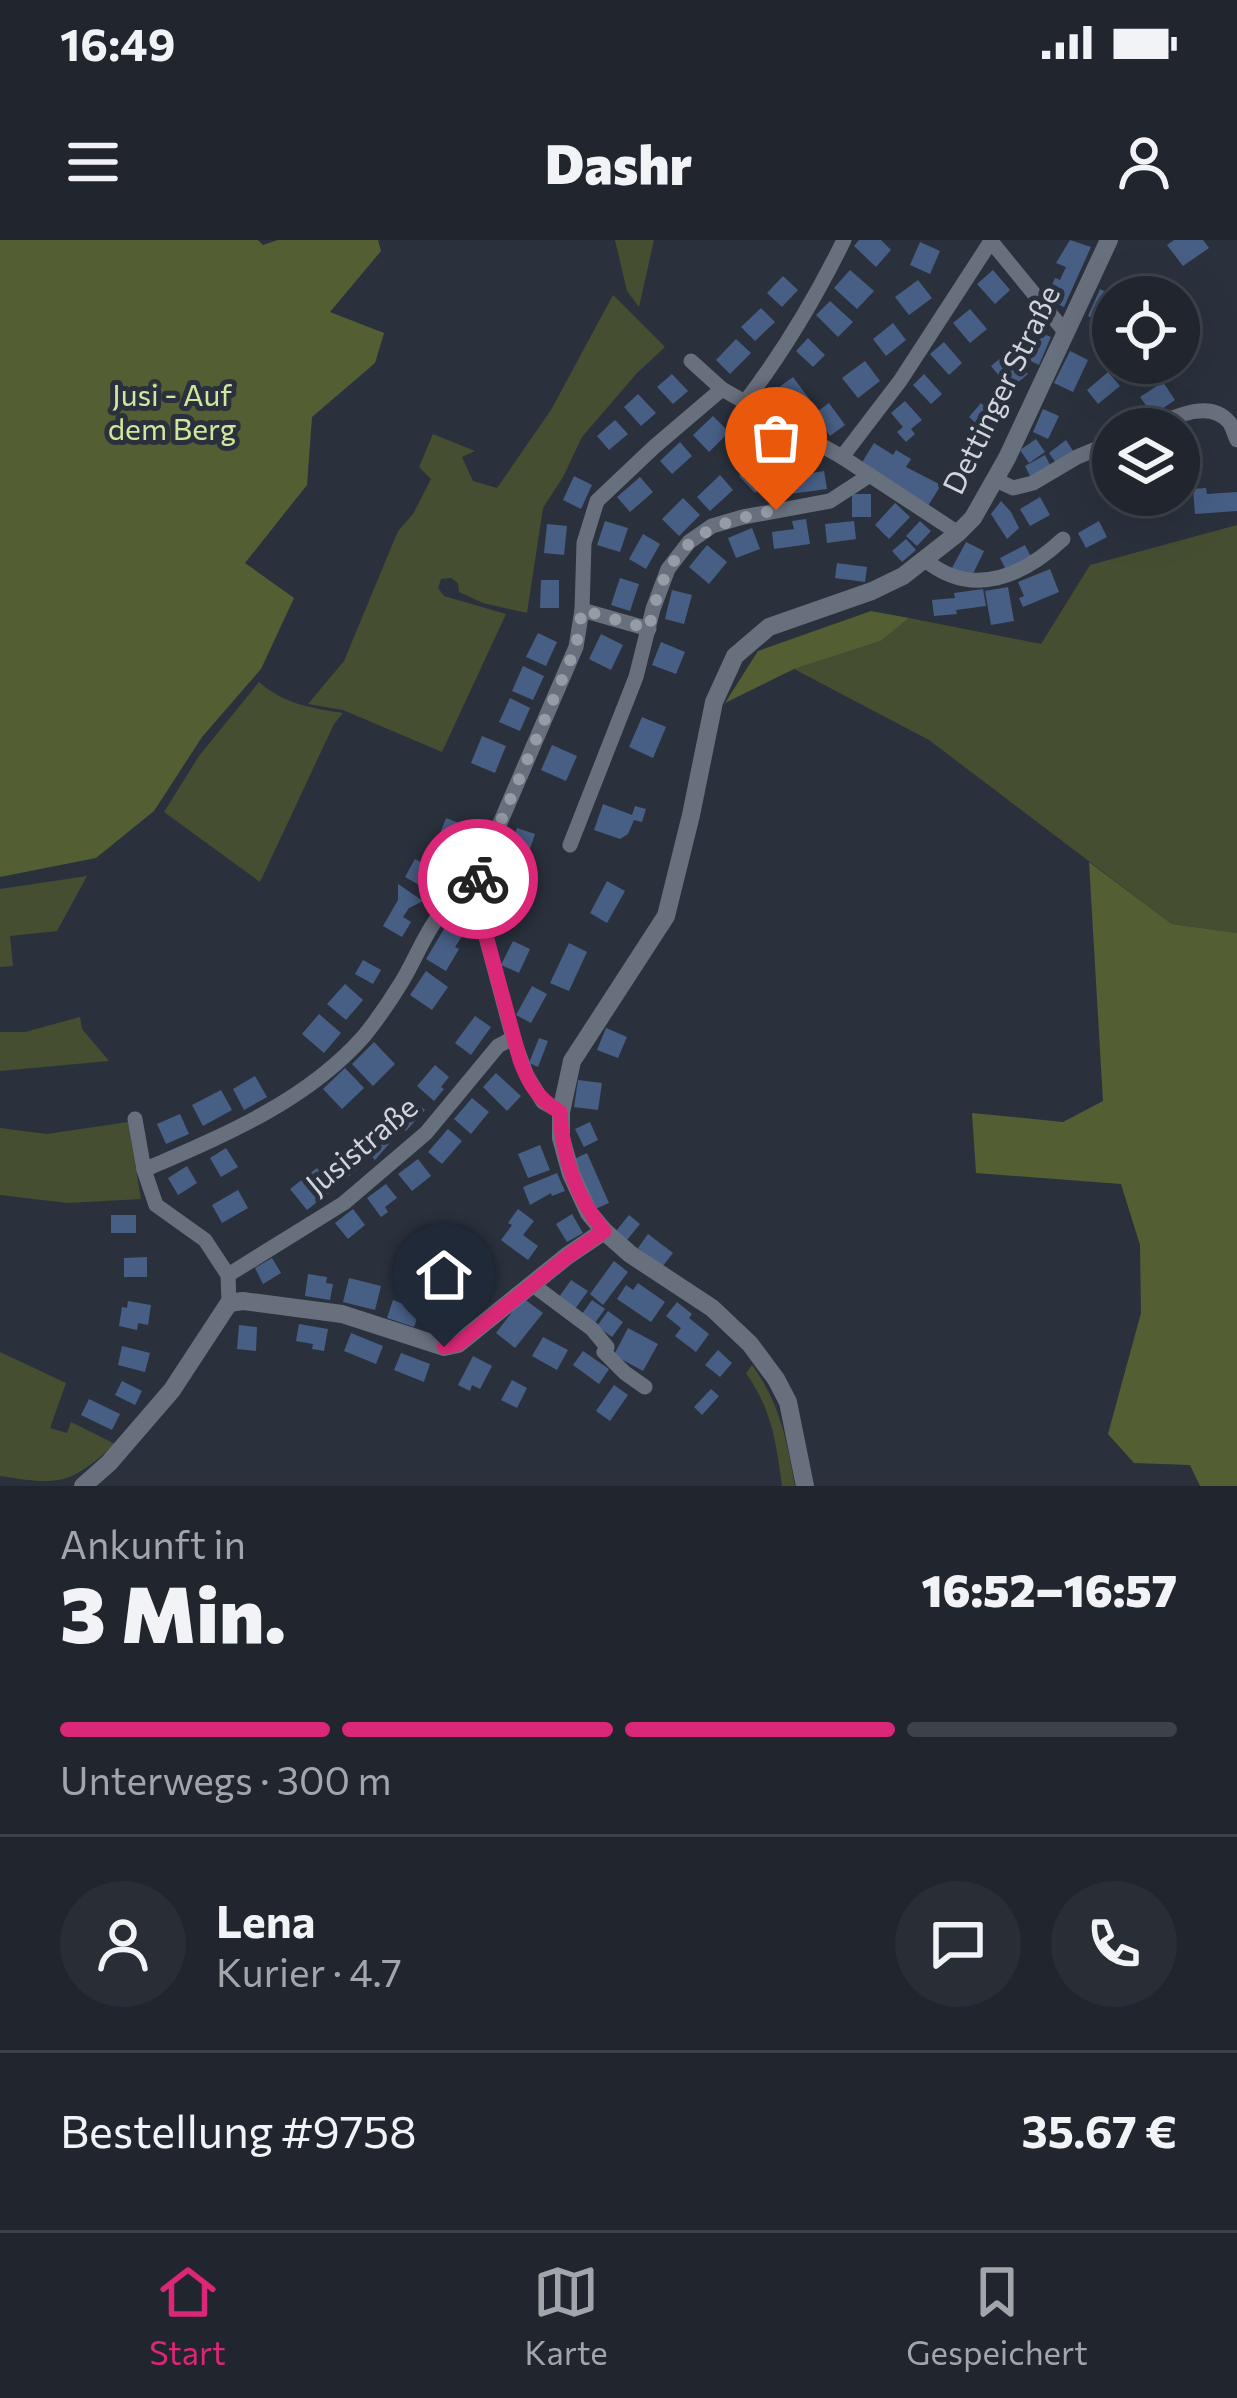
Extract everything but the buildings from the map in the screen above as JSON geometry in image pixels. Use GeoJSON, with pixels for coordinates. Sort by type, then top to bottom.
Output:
{"type":"FeatureCollection","features":[{"type":"Feature","properties":{"kind":"street"},"geometry":{"type":"LineString","coordinates":[[745,402],[780,354],[844,240]]}},
{"type":"Feature","properties":{"kind":"street"},"geometry":{"type":"LineString","coordinates":[[842,457],[902,377],[991,240],[1066,334]]}},
{"type":"Feature","properties":{"kind":"street","name":"Dettinger Straße"},"geometry":{"type":"LineString","coordinates":[[560,1112],[572,1061],[665,916],[714,702],[735,656],[769,627],[872,592],[925,560],[973,518],[1007,458],[1109,240]]}},
{"type":"Feature","properties":{"kind":"street"},"geometry":{"type":"LineString","coordinates":[[692,361],[722,389],[842,457],[958,533]]}},
{"type":"Feature","properties":{"kind":"street"},"geometry":{"type":"LineString","coordinates":[[722,389],[597,501],[584,543],[576,647],[474,892],[526,1076],[543,1102],[560,1112],[571,1174],[589,1213],[630,1254],[712,1308],[750,1344],[788,1402],[805,1486]]}},
{"type":"Feature","properties":{"kind":"street"},"geometry":{"type":"LineString","coordinates":[[1200,412],[1213,411],[1228,421],[1237,440]]}},
{"type":"Feature","properties":{"kind":"street"},"geometry":{"type":"LineString","coordinates":[[994,479],[1013,488],[1033,483],[1092,451]]}},
{"type":"Feature","properties":{"kind":"street"},"geometry":{"type":"LineString","coordinates":[[570,845],[636,677],[668,569],[689,542],[712,526],[830,500],[870,475]]}},
{"type":"Feature","properties":{"kind":"street"},"geometry":{"type":"LineString","coordinates":[[925,560],[944,575],[969,582],[1037,563],[1064,539]]}},
{"type":"Feature","properties":{"kind":"street"},"geometry":{"type":"LineString","coordinates":[[582,610],[649,629]]}},
{"type":"Feature","properties":{"kind":"street"},"geometry":{"type":"LineString","coordinates":[[144,1170],[241,1127],[317,1079],[363,1036],[401,983],[438,916],[461,895],[474,892]]}},
{"type":"Feature","properties":{"kind":"street","name":"Jusistraße"},"geometry":{"type":"LineString","coordinates":[[228,1275],[352,1196],[427,1133],[498,1046],[513,1038]]}},
{"type":"Feature","properties":{"kind":"street"},"geometry":{"type":"LineString","coordinates":[[83,1486],[172,1390],[229,1303],[228,1275],[205,1240],[156,1205],[135,1119]]}},
{"type":"Feature","properties":{"kind":"street"},"geometry":{"type":"LineString","coordinates":[[229,1303],[243,1300],[339,1314],[444,1347],[458,1344],[604,1231]]}},
{"type":"Feature","properties":{"kind":"street"},"geometry":{"type":"LineString","coordinates":[[533,1285],[592,1329],[607,1346],[604,1352],[645,1387]]}},
{"type":"Feature","properties":{"kind":"green space","name":"Jusi - Auf dem Berg"},"geometry":{"type":"Polygon","coordinates":[[[0,240],[258,240],[263,245],[278,240],[378,240],[381,251],[330,312],[384,333],[375,363],[312,417],[307,485],[245,563],[294,598],[261,669],[202,737],[154,811],[96,858],[0,877],[0,240]]]}},
{"type":"Feature","properties":{"kind":"green space"},"geometry":{"type":"Polygon","coordinates":[[[615,240],[654,240],[639,307],[627,291],[615,240]]]}},
{"type":"Feature","properties":{"kind":"green space"},"geometry":{"type":"Polygon","coordinates":[[[613,295],[665,347],[582,437],[543,508],[527,613],[483,603],[459,592],[451,578],[441,579],[438,588],[444,596],[506,614],[442,752],[343,710],[308,704],[344,661],[398,531],[431,479],[419,467],[433,434],[475,451],[462,457],[473,481],[497,488],[551,410],[613,295]]]}},
{"type":"Feature","properties":{"kind":"green space"},"geometry":{"type":"Polygon","coordinates":[[[1237,525],[1237,933],[1172,924],[929,740],[794,669],[881,641],[909,618],[1041,644],[1090,565],[1237,525]]]}},
{"type":"Feature","properties":{"kind":"green space"},"geometry":{"type":"Polygon","coordinates":[[[871,611],[909,618],[881,641],[794,669],[725,703],[758,651],[871,611]]]}},
{"type":"Feature","properties":{"kind":"green space"},"geometry":{"type":"Polygon","coordinates":[[[259,682],[288,700],[343,713],[260,882],[164,812],[199,756],[259,682]]]}},
{"type":"Feature","properties":{"kind":"green space"},"geometry":{"type":"Polygon","coordinates":[[[1089,862],[1172,924],[1237,933],[1237,1486],[1200,1486],[1190,1465],[1134,1463],[1108,1434],[1141,1313],[1140,1245],[1121,1184],[976,1173],[972,1113],[1063,1122],[1103,1101],[1089,862]]]}},
{"type":"Feature","properties":{"kind":"green space"},"geometry":{"type":"Polygon","coordinates":[[[87,876],[57,931],[10,936],[13,966],[0,967],[0,889],[87,876]]]}},
{"type":"Feature","properties":{"kind":"green space"},"geometry":{"type":"Polygon","coordinates":[[[80,1017],[82,1029],[109,1061],[0,1071],[0,1032],[25,1032],[80,1017]]]}},
{"type":"Feature","properties":{"kind":"green space"},"geometry":{"type":"Polygon","coordinates":[[[128,1122],[141,1199],[68,1203],[0,1195],[0,1128],[47,1134],[128,1122]]]}},
{"type":"Feature","properties":{"kind":"green space"},"geometry":{"type":"Polygon","coordinates":[[[0,1352],[66,1383],[50,1428],[67,1433],[71,1422],[115,1444],[64,1479],[0,1476],[0,1352]]]}},
{"type":"Feature","properties":{"kind":"green space"},"geometry":{"type":"Polygon","coordinates":[[[752,1365],[776,1408],[795,1486],[782,1486],[767,1413],[746,1373],[752,1365]]]}},
{"type":"Feature","properties":{"kind":"way so far"},"geometry":{"type":"LineString","coordinates":[[478,879],[576,647],[582,610],[649,629],[668,569],[689,542],[712,526],[776,510]]}},
{"type":"Feature","properties":{"kind":"route"},"geometry":{"type":"LineString","coordinates":[[444,1347],[458,1344],[604,1231],[589,1213],[571,1174],[560,1112],[543,1102],[520,1060],[474,892],[478,879]]}}]}
